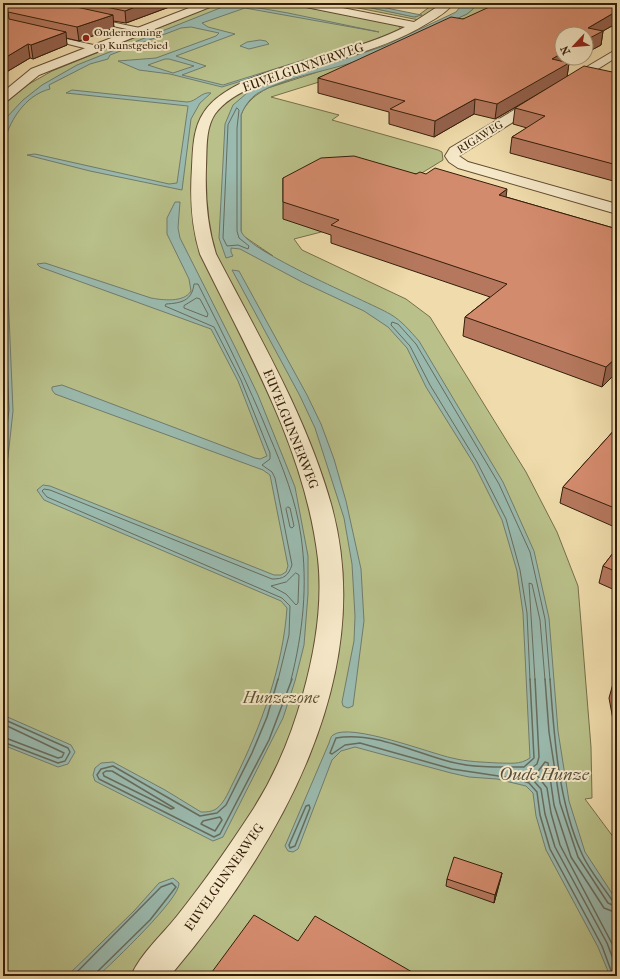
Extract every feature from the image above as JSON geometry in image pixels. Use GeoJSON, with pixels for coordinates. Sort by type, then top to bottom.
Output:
{"type":"FeatureCollection","features":[{"type":"Feature","properties":{"kind":"street"},"geometry":{"type":"LineString","coordinates":[[3,98],[36,72],[211,3]]}},
{"type":"Feature","properties":{"kind":"street"},"geometry":{"type":"LineString","coordinates":[[301,3],[414,25]]}},
{"type":"Feature","properties":{"kind":"street","name":"EUVELGUNNERWEG"},"geometry":{"type":"LineString","coordinates":[[148,976],[223,882],[260,827],[282,786],[305,732],[322,675],[329,641],[331,607],[328,546],[321,508],[310,473],[261,356],[208,254],[203,240],[198,211],[198,197],[200,155],[204,125],[210,113],[220,102],[248,85],[384,39],[440,11],[449,3]]}},
{"type":"Feature","properties":{"kind":"street","name":"RIGAWEG"},"geometry":{"type":"LineString","coordinates":[[617,52],[455,151],[452,156],[457,163],[470,168],[617,209]]}},
{"type":"Feature","properties":{"kind":"street"},"geometry":{"type":"LineString","coordinates":[[597,64],[617,68]]}},
{"type":"Feature","properties":{"kind":"lane"},"geometry":{"type":"LineString","coordinates":[[84,17],[140,30]]}},
{"type":"Feature","properties":{"kind":"lane"},"geometry":{"type":"LineString","coordinates":[[37,34],[95,48]]}},
{"type":"Feature","properties":{"kind":"green space","name":"Hunzezone"},"geometry":{"type":"Polygon","coordinates":[[[220,3],[284,3],[397,25],[400,29],[418,34],[259,91],[252,99],[268,88],[392,48],[467,14],[473,9],[476,3],[495,3],[494,9],[380,63],[271,97],[339,115],[332,120],[442,152],[443,160],[329,230],[294,239],[302,250],[406,299],[430,317],[526,472],[557,532],[578,586],[591,747],[592,798],[585,799],[617,842],[617,976],[3,976],[3,105],[29,84],[52,71],[220,3]],[[248,104],[239,113],[239,236],[273,256],[242,235],[241,231],[241,115],[248,104]]]}},
{"type":"Feature","properties":{"kind":"green space"},"geometry":{"type":"Polygon","coordinates":[[[348,3],[416,17],[435,3],[445,3],[419,20],[343,5],[348,3]]]}},
{"type":"Feature","properties":{"kind":"water"},"geometry":{"type":"Polygon","coordinates":[[[362,3],[422,15],[414,17],[353,4],[362,3]]]}},
{"type":"Feature","properties":{"kind":"water","name":"Oude Hunze"},"geometry":{"type":"Polygon","coordinates":[[[463,3],[476,3],[473,9],[467,14],[397,45],[342,66],[280,83],[269,87],[252,97],[241,115],[241,231],[248,240],[264,251],[309,275],[377,307],[390,314],[406,326],[419,341],[503,482],[534,551],[549,618],[558,731],[569,801],[585,852],[617,901],[617,976],[610,976],[598,947],[546,850],[536,816],[533,793],[526,786],[497,779],[469,777],[451,773],[355,747],[341,751],[332,760],[298,849],[293,852],[288,851],[285,846],[333,735],[342,732],[373,736],[470,761],[515,763],[522,762],[530,758],[523,613],[517,571],[502,520],[474,464],[426,387],[407,348],[388,327],[364,311],[302,282],[240,249],[231,248],[233,256],[226,258],[219,238],[225,124],[233,105],[247,93],[256,88],[384,46],[456,12],[463,3]]]}},
{"type":"Feature","properties":{"kind":"water"},"geometry":{"type":"Polygon","coordinates":[[[236,4],[379,32],[245,8],[202,23],[208,27],[235,34],[176,56],[206,66],[182,75],[223,85],[342,48],[344,49],[222,87],[170,74],[139,70],[118,61],[156,58],[216,36],[219,33],[191,27],[181,28],[110,55],[108,59],[90,64],[49,85],[50,89],[41,92],[25,103],[13,119],[3,147],[3,123],[6,118],[23,100],[42,85],[77,65],[225,6],[236,4]],[[169,59],[148,65],[173,73],[194,66],[169,59]]]}},
{"type":"Feature","properties":{"kind":"water"},"geometry":{"type":"Polygon","coordinates":[[[260,40],[266,41],[269,44],[249,49],[240,46],[247,42],[260,40]]]}},
{"type":"Feature","properties":{"kind":"water"},"geometry":{"type":"Polygon","coordinates":[[[72,90],[187,102],[211,93],[200,103],[191,119],[182,190],[90,171],[27,155],[35,154],[169,184],[177,183],[188,106],[66,93],[72,90]]]}},
{"type":"Feature","properties":{"kind":"water"},"geometry":{"type":"Polygon","coordinates":[[[3,172],[13,411],[8,457],[3,473],[4,408],[3,172]]]}},
{"type":"Feature","properties":{"kind":"water"},"geometry":{"type":"Polygon","coordinates":[[[175,202],[180,202],[178,228],[180,238],[258,395],[295,487],[308,556],[308,594],[304,645],[295,681],[283,718],[223,837],[213,841],[95,781],[93,775],[95,768],[101,763],[113,762],[165,790],[201,812],[216,809],[227,795],[245,759],[262,717],[276,674],[285,630],[287,608],[281,601],[44,500],[37,490],[43,485],[50,486],[274,575],[281,575],[286,572],[288,566],[270,475],[263,470],[55,394],[52,390],[52,387],[62,385],[255,458],[260,459],[267,456],[238,381],[211,329],[40,267],[37,264],[45,263],[151,298],[172,300],[188,295],[191,291],[189,279],[167,234],[167,218],[175,202]]]}},
{"type":"Feature","properties":{"kind":"water"},"geometry":{"type":"Polygon","coordinates":[[[232,270],[239,271],[307,395],[321,424],[334,459],[346,501],[361,569],[364,621],[353,706],[348,708],[343,706],[342,702],[354,641],[355,616],[352,564],[344,518],[315,428],[300,396],[232,270]]]}},
{"type":"Feature","properties":{"kind":"water"},"geometry":{"type":"Polygon","coordinates":[[[3,715],[71,745],[75,752],[68,764],[58,767],[3,745],[3,715]]]}},
{"type":"Feature","properties":{"kind":"water"},"geometry":{"type":"Polygon","coordinates":[[[173,878],[179,883],[177,891],[169,902],[158,916],[98,976],[67,976],[134,911],[159,883],[173,878]]]}},
{"type":"Feature","properties":{"kind":"building"},"geometry":{"type":"Polygon","coordinates":[[[3,3],[58,3],[113,15],[77,27],[8,12],[9,19],[66,32],[31,45],[28,44],[3,59],[3,3]]]}},
{"type":"Feature","properties":{"kind":"building"},"geometry":{"type":"Polygon","coordinates":[[[87,3],[145,3],[125,11],[87,3]]]}},
{"type":"Feature","properties":{"kind":"building"},"geometry":{"type":"Polygon","coordinates":[[[498,3],[617,3],[617,11],[591,26],[554,26],[554,58],[552,59],[554,59],[554,66],[564,66],[497,104],[475,99],[435,121],[390,109],[405,101],[318,78],[451,17],[463,19],[498,3]]]}},
{"type":"Feature","properties":{"kind":"building"},"geometry":{"type":"Polygon","coordinates":[[[594,29],[603,31],[594,36],[594,29]]]}},
{"type":"Feature","properties":{"kind":"building"},"geometry":{"type":"Polygon","coordinates":[[[584,66],[617,73],[617,165],[512,137],[545,116],[515,108],[584,66]]]}},
{"type":"Feature","properties":{"kind":"building"},"geometry":{"type":"Polygon","coordinates":[[[354,156],[416,174],[420,172],[426,174],[435,168],[507,189],[499,195],[617,229],[617,357],[606,367],[465,317],[507,284],[331,225],[339,220],[283,202],[283,178],[321,158],[354,156]]]}},
{"type":"Feature","properties":{"kind":"building"},"geometry":{"type":"Polygon","coordinates":[[[617,427],[617,509],[563,487],[617,427]]]}},
{"type":"Feature","properties":{"kind":"building"},"geometry":{"type":"Polygon","coordinates":[[[617,548],[617,572],[603,566],[617,548]]]}},
{"type":"Feature","properties":{"kind":"building"},"geometry":{"type":"Polygon","coordinates":[[[617,676],[617,699],[614,680],[617,676]]]}},
{"type":"Feature","properties":{"kind":"building"},"geometry":{"type":"Polygon","coordinates":[[[454,857],[502,873],[495,895],[447,879],[454,857]]]}},
{"type":"Feature","properties":{"kind":"building"},"geometry":{"type":"Polygon","coordinates":[[[254,915],[298,941],[315,916],[419,976],[209,976],[254,915]]]}},
{"type":"Feature","properties":{"kind":"place","name":"Onderneming op Kunstgebied"},"geometry":{"type":"Point","coordinates":[86,38]}}]}
